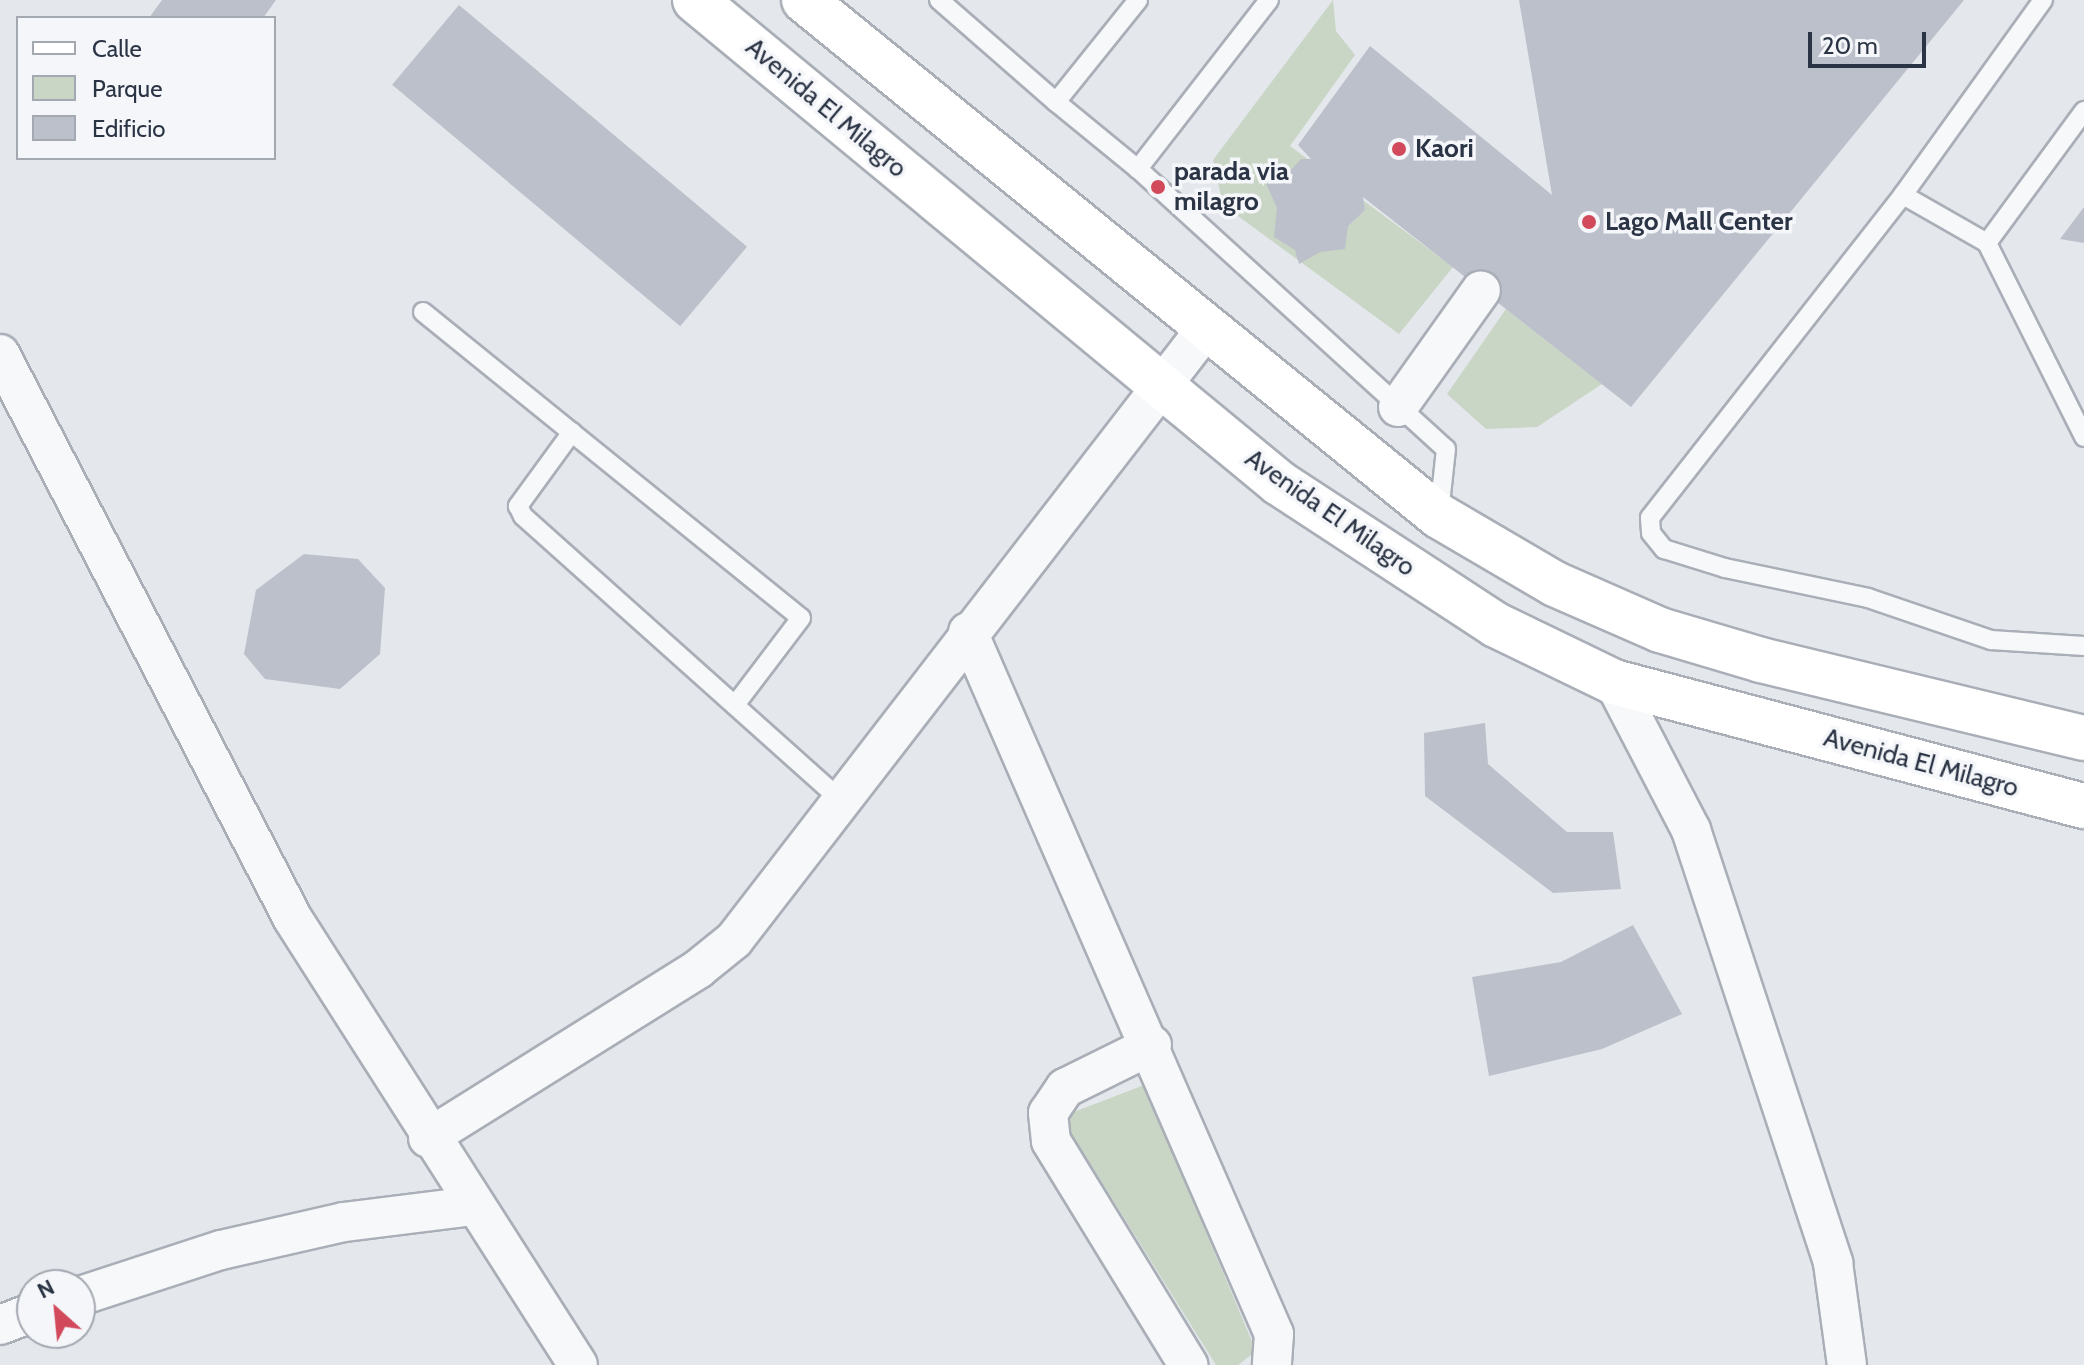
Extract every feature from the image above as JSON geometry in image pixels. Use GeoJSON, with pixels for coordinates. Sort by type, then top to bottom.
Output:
{"type":"FeatureCollection","features":[{"type":"Feature","properties":{"kind":"main road","name":"Avenida El Milagro"},"geometry":{"type":"LineString","coordinates":[[695,0],[1279,483],[1471,609],[1614,682],[2084,806]]}},
{"type":"Feature","properties":{"kind":"main road"},"geometry":{"type":"LineString","coordinates":[[821,5],[1439,516],[1555,584],[1660,630],[1761,660],[2084,738]]}},
{"type":"Feature","properties":{"kind":"street"},"geometry":{"type":"LineString","coordinates":[[1398,407],[1481,290]]}},
{"type":"Feature","properties":{"kind":"street"},"geometry":{"type":"LineString","coordinates":[[428,1138],[716,956],[1159,383],[1208,326]]}},
{"type":"Feature","properties":{"kind":"street"},"geometry":{"type":"LineString","coordinates":[[0,354],[293,919],[428,1138],[578,1365]]}},
{"type":"Feature","properties":{"kind":"street"},"geometry":{"type":"LineString","coordinates":[[968,632],[1152,1045],[1274,1334],[1272,1365]]}},
{"type":"Feature","properties":{"kind":"street"},"geometry":{"type":"LineString","coordinates":[[1614,682],[1691,830],[1833,1263],[1847,1365]]}},
{"type":"Feature","properties":{"kind":"street"},"geometry":{"type":"LineString","coordinates":[[1152,1045],[1065,1088],[1048,1113],[1051,1141],[1188,1365]]}},
{"type":"Feature","properties":{"kind":"street"},"geometry":{"type":"LineString","coordinates":[[96,1291],[221,1250],[344,1222],[473,1206]]}},
{"type":"Feature","properties":{"kind":"lane"},"geometry":{"type":"LineString","coordinates":[[939,0],[1138,169],[1446,449],[1439,516]]}},
{"type":"Feature","properties":{"kind":"lane"},"geometry":{"type":"LineString","coordinates":[[1056,102],[1138,0]]}},
{"type":"Feature","properties":{"kind":"lane"},"geometry":{"type":"LineString","coordinates":[[1138,169],[1269,0]]}},
{"type":"Feature","properties":{"kind":"lane"},"geometry":{"type":"LineString","coordinates":[[2043,0],[1903,195],[1650,518],[1651,533],[1664,549],[1868,598],[1991,640],[2084,646]]}},
{"type":"Feature","properties":{"kind":"lane"},"geometry":{"type":"LineString","coordinates":[[1987,243],[2084,111]]}},
{"type":"Feature","properties":{"kind":"lane"},"geometry":{"type":"LineString","coordinates":[[1903,195],[1987,243],[2084,437]]}},
{"type":"Feature","properties":{"kind":"lane"},"geometry":{"type":"LineString","coordinates":[[423,312],[801,618],[735,705]]}},
{"type":"Feature","properties":{"kind":"lane"},"geometry":{"type":"LineString","coordinates":[[572,432],[518,506],[523,516],[840,799]]}},
{"type":"Feature","properties":{"kind":"green space"},"geometry":{"type":"Polygon","coordinates":[[[1333,0],[1336,31],[1355,55],[1290,146],[1453,267],[1399,334],[1223,205],[1213,160],[1333,0]]]}},
{"type":"Feature","properties":{"kind":"green space"},"geometry":{"type":"Polygon","coordinates":[[[1506,309],[1602,384],[1537,427],[1486,429],[1447,394],[1506,309]]]}},
{"type":"Feature","properties":{"kind":"green space"},"geometry":{"type":"Polygon","coordinates":[[[1144,1085],[1256,1351],[1238,1365],[1216,1365],[1061,1117],[1144,1085]]]}},
{"type":"Feature","properties":{"kind":"building"},"geometry":{"type":"Polygon","coordinates":[[[162,0],[276,0],[264,16],[150,16],[162,0]]]}},
{"type":"Feature","properties":{"kind":"building","name":"Lago Mall Center"},"geometry":{"type":"Polygon","coordinates":[[[1519,0],[1964,0],[1631,407],[1363,197],[1365,210],[1348,226],[1345,249],[1320,252],[1299,264],[1295,250],[1274,237],[1277,208],[1264,179],[1291,170],[1301,159],[1311,159],[1298,145],[1370,46],[1552,195],[1519,0]]]}},
{"type":"Feature","properties":{"kind":"building"},"geometry":{"type":"Polygon","coordinates":[[[459,5],[747,247],[680,326],[392,85],[459,5]]]}},
{"type":"Feature","properties":{"kind":"building"},"geometry":{"type":"Polygon","coordinates":[[[2084,207],[2084,243],[2060,239],[2084,207]]]}},
{"type":"Feature","properties":{"kind":"building"},"geometry":{"type":"Polygon","coordinates":[[[304,554],[358,559],[385,588],[380,654],[340,689],[265,679],[244,654],[256,590],[304,554]]]}},
{"type":"Feature","properties":{"kind":"building"},"geometry":{"type":"Polygon","coordinates":[[[1485,723],[1488,764],[1567,832],[1613,832],[1621,889],[1553,893],[1425,796],[1424,733],[1485,723]]]}},
{"type":"Feature","properties":{"kind":"building"},"geometry":{"type":"Polygon","coordinates":[[[1633,925],[1682,1014],[1602,1049],[1489,1076],[1472,977],[1561,962],[1633,925]]]}},
{"type":"Feature","properties":{"kind":"place","name":"Kaori"},"geometry":{"type":"Point","coordinates":[1399,149]}},
{"type":"Feature","properties":{"kind":"place","name":"parada via milagro"},"geometry":{"type":"Point","coordinates":[1158,187]}},
{"type":"Feature","properties":{"kind":"place","name":"Lago Mall Center"},"geometry":{"type":"Point","coordinates":[1589,222]}}]}
